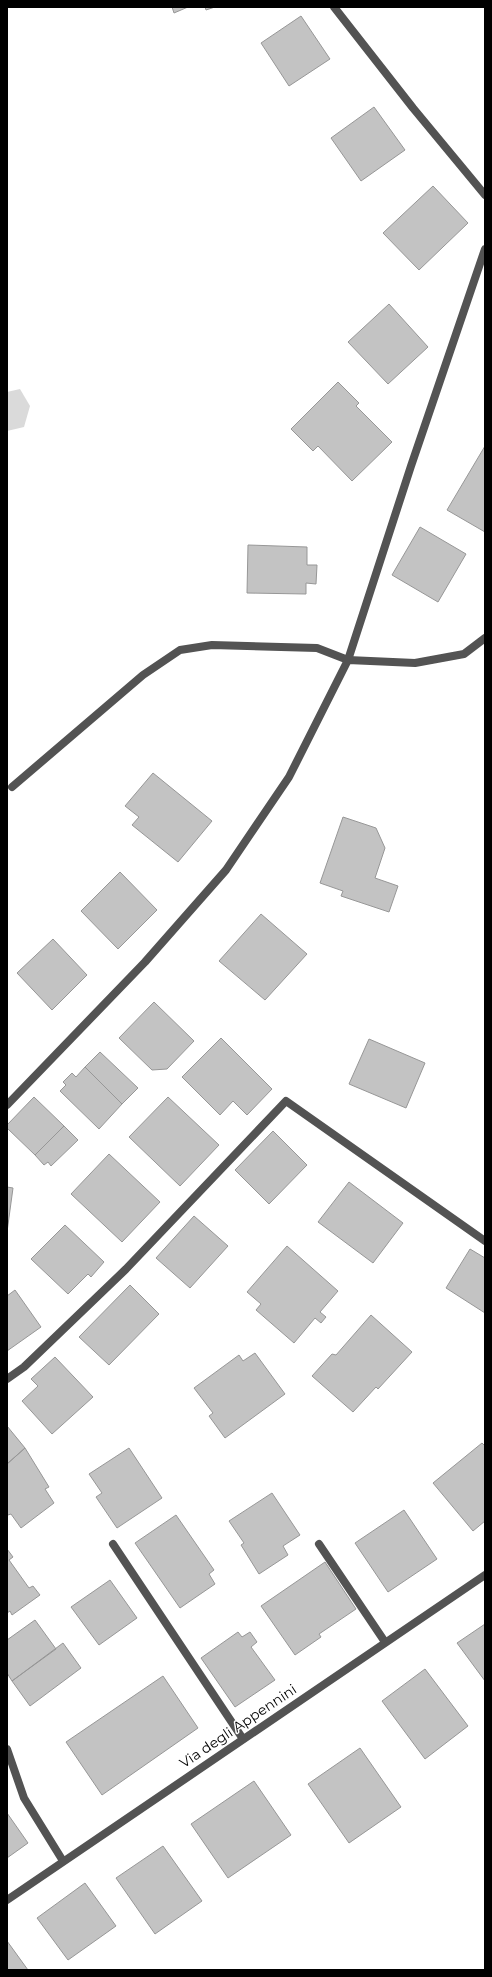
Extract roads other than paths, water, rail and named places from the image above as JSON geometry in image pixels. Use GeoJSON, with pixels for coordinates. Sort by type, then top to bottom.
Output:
{"type":"FeatureCollection","features":[{"type":"Feature","properties":{"kind":"street"},"geometry":{"type":"LineString","coordinates":[[334,7],[413,108],[485,195]]}},
{"type":"Feature","properties":{"kind":"street"},"geometry":{"type":"LineString","coordinates":[[7,1105],[144,962],[226,870],[289,777],[348,660],[411,466],[485,249]]}},
{"type":"Feature","properties":{"kind":"street"},"geometry":{"type":"LineString","coordinates":[[12,787],[143,675],[180,650],[212,645],[318,648],[348,660],[415,663],[464,654],[485,638]]}},
{"type":"Feature","properties":{"kind":"street"},"geometry":{"type":"LineString","coordinates":[[7,1379],[24,1367],[126,1269],[286,1101],[485,1241]]}},
{"type":"Feature","properties":{"kind":"street"},"geometry":{"type":"LineString","coordinates":[[113,1544],[243,1738]]}},
{"type":"Feature","properties":{"kind":"street"},"geometry":{"type":"LineString","coordinates":[[319,1544],[385,1642]]}},
{"type":"Feature","properties":{"kind":"street","name":"Via degli Appennini"},"geometry":{"type":"LineString","coordinates":[[7,1900],[243,1738],[485,1575]]}},
{"type":"Feature","properties":{"kind":"street"},"geometry":{"type":"LineString","coordinates":[[7,1749],[24,1798],[63,1861]]}}]}
